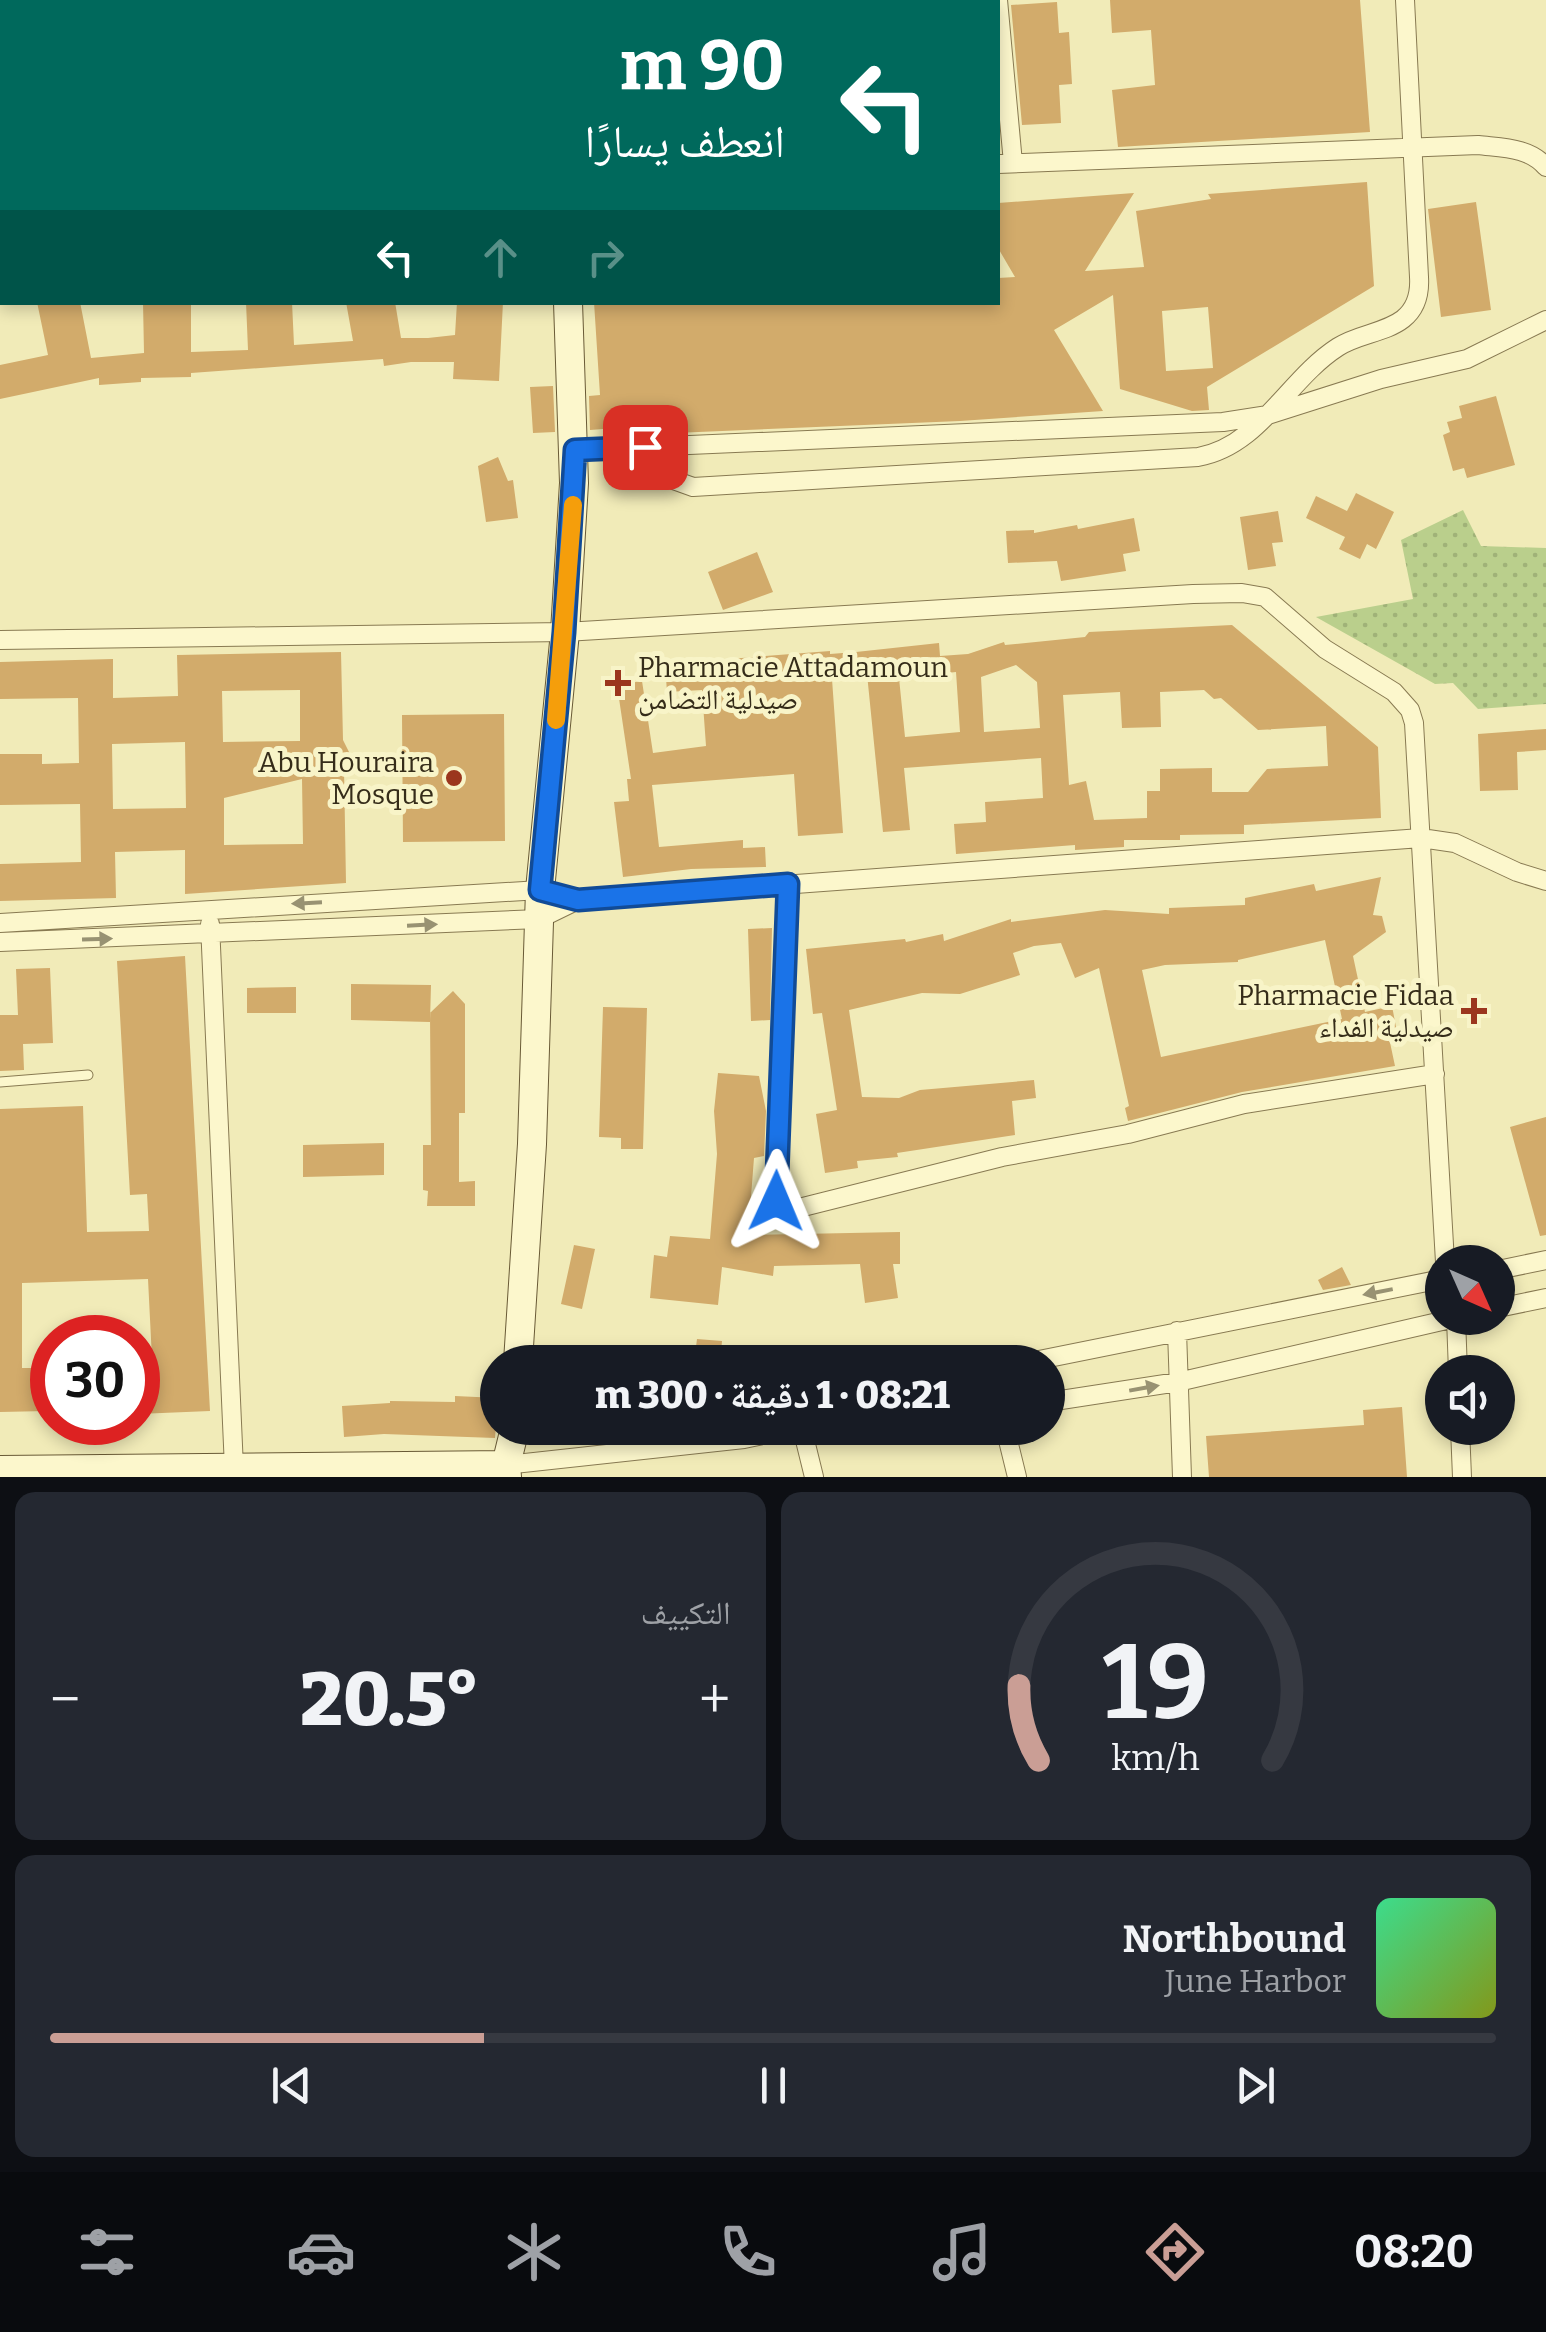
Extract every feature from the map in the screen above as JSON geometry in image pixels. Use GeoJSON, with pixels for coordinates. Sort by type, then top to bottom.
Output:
{"type":"FeatureCollection","features":[{"type":"Feature","properties":{"kind":"street"},"geometry":{"type":"LineString","coordinates":[[645,447],[668,478],[694,487],[1198,457],[1227,448],[1268,415],[1338,347],[1392,326],[1414,307],[1420,292],[1405,0]]}},
{"type":"Feature","properties":{"kind":"street"},"geometry":{"type":"LineString","coordinates":[[1000,47],[1005,164],[1478,145],[1522,151],[1546,167]]}},
{"type":"Feature","properties":{"kind":"street"},"geometry":{"type":"LineString","coordinates":[[519,1345],[532,1144],[540,890],[564,632],[575,450],[568,305]]}},
{"type":"Feature","properties":{"kind":"street"},"geometry":{"type":"LineString","coordinates":[[575,450],[1223,422],[1268,415],[1381,379],[1467,359],[1546,320]]}},
{"type":"Feature","properties":{"kind":"street"},"geometry":{"type":"LineString","coordinates":[[0,640],[564,632],[1193,594],[1254,594],[1271,601],[1324,649],[1394,692],[1410,710],[1414,723],[1444,1245]]}},
{"type":"Feature","properties":{"kind":"street"},"geometry":{"type":"LineString","coordinates":[[0,923],[540,890],[578,900],[1421,838],[1455,844],[1546,881]]}},
{"type":"Feature","properties":{"kind":"street"},"geometry":{"type":"LineString","coordinates":[[788,884],[775,1194],[778,1207],[799,1208],[1002,1157],[1128,1134],[1244,1104],[1435,1074]]}},
{"type":"Feature","properties":{"kind":"street"},"geometry":{"type":"LineString","coordinates":[[0,942],[539,919],[578,900]]}},
{"type":"Feature","properties":{"kind":"street"},"geometry":{"type":"LineString","coordinates":[[210,909],[234,1468]]}},
{"type":"Feature","properties":{"kind":"street"},"geometry":{"type":"LineString","coordinates":[[1515,1266],[1546,1260]]}},
{"type":"Feature","properties":{"kind":"street"},"geometry":{"type":"LineString","coordinates":[[1065,1354],[1425,1283]]}},
{"type":"Feature","properties":{"kind":"street"},"geometry":{"type":"LineString","coordinates":[[1515,1304],[1546,1298]]}},
{"type":"Feature","properties":{"kind":"street"},"geometry":{"type":"LineString","coordinates":[[1065,1399],[1178,1382],[1425,1325]]}},
{"type":"Feature","properties":{"kind":"street"},"geometry":{"type":"LineString","coordinates":[[1177,1330],[1182,1477]]}},
{"type":"Feature","properties":{"kind":"street"},"geometry":{"type":"LineString","coordinates":[[506,1471],[511,1445]]}},
{"type":"Feature","properties":{"kind":"street"},"geometry":{"type":"LineString","coordinates":[[10,1472],[140,1473],[234,1468],[506,1471],[694,1445]]}},
{"type":"Feature","properties":{"kind":"street"},"geometry":{"type":"LineString","coordinates":[[804,1445],[814,1477]]}},
{"type":"Feature","properties":{"kind":"street"},"geometry":{"type":"LineString","coordinates":[[1009,1445],[1017,1477]]}},
{"type":"Feature","properties":{"kind":"street"},"geometry":{"type":"LineString","coordinates":[[1461,1445],[1462,1477]]}},
{"type":"Feature","properties":{"kind":"lane"},"geometry":{"type":"LineString","coordinates":[[0,1082],[88,1075]]}},
{"type":"Feature","properties":{"kind":"green space"},"geometry":{"type":"Polygon","coordinates":[[[1463,510],[1481,546],[1546,548],[1546,704],[1478,709],[1453,683],[1435,684],[1316,617],[1413,599],[1401,540],[1463,510]]]}},
{"type":"Feature","properties":{"kind":"building"},"geometry":{"type":"Polygon","coordinates":[[[1110,0],[1360,0],[1370,132],[1118,147],[1112,90],[1155,85],[1151,30],[1112,33],[1110,0]]]}},
{"type":"Feature","properties":{"kind":"building"},"geometry":{"type":"Polygon","coordinates":[[[1057,2],[1059,33],[1069,32],[1072,84],[1059,85],[1061,123],[1022,125],[1011,5],[1057,2]]]}},
{"type":"Feature","properties":{"kind":"building"},"geometry":{"type":"Polygon","coordinates":[[[1367,182],[1374,286],[1207,387],[1209,410],[1192,411],[1120,389],[1113,295],[1054,330],[1103,411],[603,436],[603,429],[590,430],[589,396],[600,395],[594,305],[1000,305],[1000,278],[1015,277],[1000,251],[1000,203],[1134,193],[1085,271],[1144,267],[1136,211],[1211,199],[1208,194],[1367,182]],[[1208,307],[1162,311],[1166,371],[1213,368],[1208,307]]]}},
{"type":"Feature","properties":{"kind":"building"},"geometry":{"type":"Polygon","coordinates":[[[1476,202],[1491,310],[1441,317],[1428,209],[1476,202]]]}},
{"type":"Feature","properties":{"kind":"building"},"geometry":{"type":"Polygon","coordinates":[[[38,305],[81,305],[91,358],[144,353],[143,305],[191,305],[191,352],[248,350],[246,305],[292,305],[294,345],[353,341],[347,305],[396,305],[401,338],[428,338],[455,335],[457,305],[503,305],[499,381],[453,379],[454,362],[384,366],[383,359],[191,373],[191,377],[141,378],[141,382],[99,385],[99,378],[0,399],[0,365],[48,355],[38,305]]]}},
{"type":"Feature","properties":{"kind":"building"},"geometry":{"type":"Polygon","coordinates":[[[553,386],[555,432],[533,433],[530,387],[553,386]]]}},
{"type":"Feature","properties":{"kind":"building"},"geometry":{"type":"Polygon","coordinates":[[[1496,396],[1515,465],[1467,478],[1464,468],[1453,471],[1443,435],[1450,432],[1447,422],[1462,418],[1459,406],[1496,396]]]}},
{"type":"Feature","properties":{"kind":"building"},"geometry":{"type":"Polygon","coordinates":[[[498,457],[508,481],[513,480],[518,518],[486,522],[478,466],[498,457]]]}},
{"type":"Feature","properties":{"kind":"building"},"geometry":{"type":"Polygon","coordinates":[[[1356,493],[1394,512],[1376,549],[1367,544],[1360,559],[1339,549],[1345,537],[1306,518],[1316,496],[1347,511],[1356,493]]]}},
{"type":"Feature","properties":{"kind":"building"},"geometry":{"type":"Polygon","coordinates":[[[1278,511],[1283,542],[1272,543],[1276,566],[1248,570],[1240,517],[1278,511]]]}},
{"type":"Feature","properties":{"kind":"building"},"geometry":{"type":"Polygon","coordinates":[[[1134,518],[1140,551],[1123,554],[1126,571],[1061,581],[1057,561],[1008,563],[1006,531],[1034,533],[1077,525],[1078,529],[1134,518]]]}},
{"type":"Feature","properties":{"kind":"building"},"geometry":{"type":"Polygon","coordinates":[[[757,552],[773,592],[723,610],[708,572],[757,552]]]}},
{"type":"Feature","properties":{"kind":"building"},"geometry":{"type":"Polygon","coordinates":[[[1232,625],[1378,747],[1381,818],[1244,825],[1244,834],[1124,840],[1124,847],[1075,850],[1075,845],[956,854],[954,824],[986,822],[985,802],[1043,798],[1041,758],[904,768],[910,830],[883,832],[867,674],[832,679],[843,833],[798,836],[794,774],[652,785],[659,847],[743,840],[743,848],[765,847],[766,867],[691,869],[623,877],[614,802],[629,801],[627,779],[631,779],[617,685],[642,681],[653,753],[706,746],[702,690],[667,692],[665,664],[939,643],[940,656],[968,654],[1004,642],[1005,645],[1085,637],[1089,632],[1232,625]],[[1016,665],[981,677],[984,732],[1040,728],[1037,682],[1016,665]],[[956,672],[899,678],[905,737],[960,732],[956,672]],[[1204,690],[1160,692],[1161,727],[1122,728],[1120,692],[1063,695],[1069,785],[1086,781],[1094,820],[1147,818],[1147,791],[1160,791],[1160,769],[1212,768],[1212,792],[1248,792],[1267,769],[1328,766],[1326,726],[1258,730],[1221,698],[1214,699],[1204,690]]]}},
{"type":"Feature","properties":{"kind":"building"},"geometry":{"type":"Polygon","coordinates":[[[341,652],[343,740],[356,766],[344,769],[346,883],[185,894],[185,850],[115,852],[116,898],[0,901],[0,864],[81,862],[80,804],[0,805],[0,754],[42,754],[42,764],[79,763],[78,698],[0,699],[0,662],[113,659],[113,698],[178,696],[177,655],[341,652]],[[300,690],[222,691],[223,742],[300,741],[300,690]],[[185,742],[112,744],[113,809],[186,808],[185,742]],[[302,779],[224,798],[224,845],[303,844],[302,779]]]}},
{"type":"Feature","properties":{"kind":"building","name":"Abu Houraira Mosque"},"geometry":{"type":"Polygon","coordinates":[[[504,714],[505,841],[403,842],[402,715],[504,714]]]}},
{"type":"Feature","properties":{"kind":"building"},"geometry":{"type":"Polygon","coordinates":[[[1546,729],[1546,750],[1517,752],[1518,790],[1480,791],[1478,734],[1546,729]]]}},
{"type":"Feature","properties":{"kind":"building"},"geometry":{"type":"Polygon","coordinates":[[[1381,877],[1373,915],[1382,916],[1386,932],[1353,956],[1365,1012],[1392,1006],[1396,1027],[1388,1033],[1395,1066],[1242,1092],[1128,1121],[1125,1108],[1129,1106],[1099,968],[1075,978],[1061,943],[1034,946],[1013,953],[1020,975],[960,994],[922,993],[849,1010],[862,1097],[899,1098],[920,1090],[1034,1080],[1036,1098],[1012,1101],[1015,1135],[857,1161],[858,1168],[825,1173],[816,1114],[837,1110],[822,1013],[813,1014],[806,949],[905,939],[906,942],[943,934],[944,941],[1011,919],[1105,910],[1169,914],[1169,908],[1245,905],[1245,898],[1314,884],[1316,891],[1381,877]],[[1325,940],[1238,962],[1165,965],[1142,970],[1161,1057],[1342,1019],[1325,940]]]}},
{"type":"Feature","properties":{"kind":"building"},"geometry":{"type":"Polygon","coordinates":[[[772,928],[770,1020],[751,1021],[748,929],[772,928]]]}},
{"type":"Feature","properties":{"kind":"building"},"geometry":{"type":"Polygon","coordinates":[[[185,956],[210,1411],[160,1413],[160,1315],[150,1315],[148,1279],[22,1283],[22,1368],[30,1368],[30,1411],[0,1412],[0,1109],[83,1106],[87,1232],[149,1231],[147,1194],[130,1195],[117,961],[185,956]]]}},
{"type":"Feature","properties":{"kind":"building"},"geometry":{"type":"Polygon","coordinates":[[[50,968],[53,1043],[23,1044],[24,1070],[0,1071],[0,1015],[18,1015],[16,969],[50,968]]]}},
{"type":"Feature","properties":{"kind":"building"},"geometry":{"type":"Polygon","coordinates":[[[351,984],[431,985],[430,1022],[351,1020],[351,984]]]}},
{"type":"Feature","properties":{"kind":"building"},"geometry":{"type":"Polygon","coordinates":[[[296,987],[296,1013],[247,1013],[247,988],[296,987]]]}},
{"type":"Feature","properties":{"kind":"building"},"geometry":{"type":"Polygon","coordinates":[[[453,991],[465,1004],[465,1113],[459,1113],[459,1182],[475,1181],[475,1206],[427,1206],[423,1145],[431,1145],[430,1013],[453,991]]]}},
{"type":"Feature","properties":{"kind":"building"},"geometry":{"type":"Polygon","coordinates":[[[603,1007],[647,1008],[643,1149],[621,1149],[621,1138],[599,1137],[603,1007]]]}},
{"type":"Feature","properties":{"kind":"building"},"geometry":{"type":"Polygon","coordinates":[[[718,1073],[759,1076],[766,1111],[764,1156],[754,1158],[748,1235],[900,1232],[900,1264],[893,1264],[898,1298],[865,1303],[860,1264],[774,1266],[773,1276],[722,1267],[718,1305],[650,1298],[654,1255],[667,1257],[670,1236],[710,1239],[718,1073]]]}},
{"type":"Feature","properties":{"kind":"building"},"geometry":{"type":"Polygon","coordinates":[[[1546,1117],[1546,1235],[1540,1236],[1510,1127],[1546,1117]]]}},
{"type":"Feature","properties":{"kind":"building"},"geometry":{"type":"Polygon","coordinates":[[[384,1143],[384,1175],[303,1177],[303,1145],[384,1143]]]}},
{"type":"Feature","properties":{"kind":"building"},"geometry":{"type":"Polygon","coordinates":[[[574,1245],[595,1249],[582,1309],[561,1304],[574,1245]]]}},
{"type":"Feature","properties":{"kind":"building"},"geometry":{"type":"Polygon","coordinates":[[[1342,1267],[1351,1285],[1323,1290],[1318,1280],[1342,1267]]]}},
{"type":"Feature","properties":{"kind":"building"},"geometry":{"type":"Polygon","coordinates":[[[697,1339],[722,1341],[722,1345],[696,1345],[697,1339]]]}},
{"type":"Feature","properties":{"kind":"building"},"geometry":{"type":"Polygon","coordinates":[[[455,1396],[480,1397],[480,1437],[384,1434],[344,1437],[342,1406],[390,1401],[455,1402],[455,1396]]]}},
{"type":"Feature","properties":{"kind":"building"},"geometry":{"type":"Polygon","coordinates":[[[1402,1407],[1407,1477],[1209,1477],[1206,1436],[1364,1425],[1363,1410],[1402,1407]]]}},
{"type":"Feature","properties":{"kind":"slow traffic"},"geometry":{"type":"LineString","coordinates":[[556,720],[573,505]]}},
{"type":"Feature","properties":{"kind":"place","name":"Pharmacie Attadamoun صيدلية التضامن"},"geometry":{"type":"Point","coordinates":[618,683]}},
{"type":"Feature","properties":{"kind":"place","name":"Abu Houraira Mosque"},"geometry":{"type":"Point","coordinates":[454,778]}},
{"type":"Feature","properties":{"kind":"place","name":"Pharmacie Fidaa صيدلية الفداء"},"geometry":{"type":"Point","coordinates":[1474,1011]}},
{"type":"Feature","properties":{"kind":"route"},"geometry":{"type":"LineString","coordinates":[[645,447],[575,450],[564,632],[540,890],[578,900],[788,884],[776,1201]]}}]}
